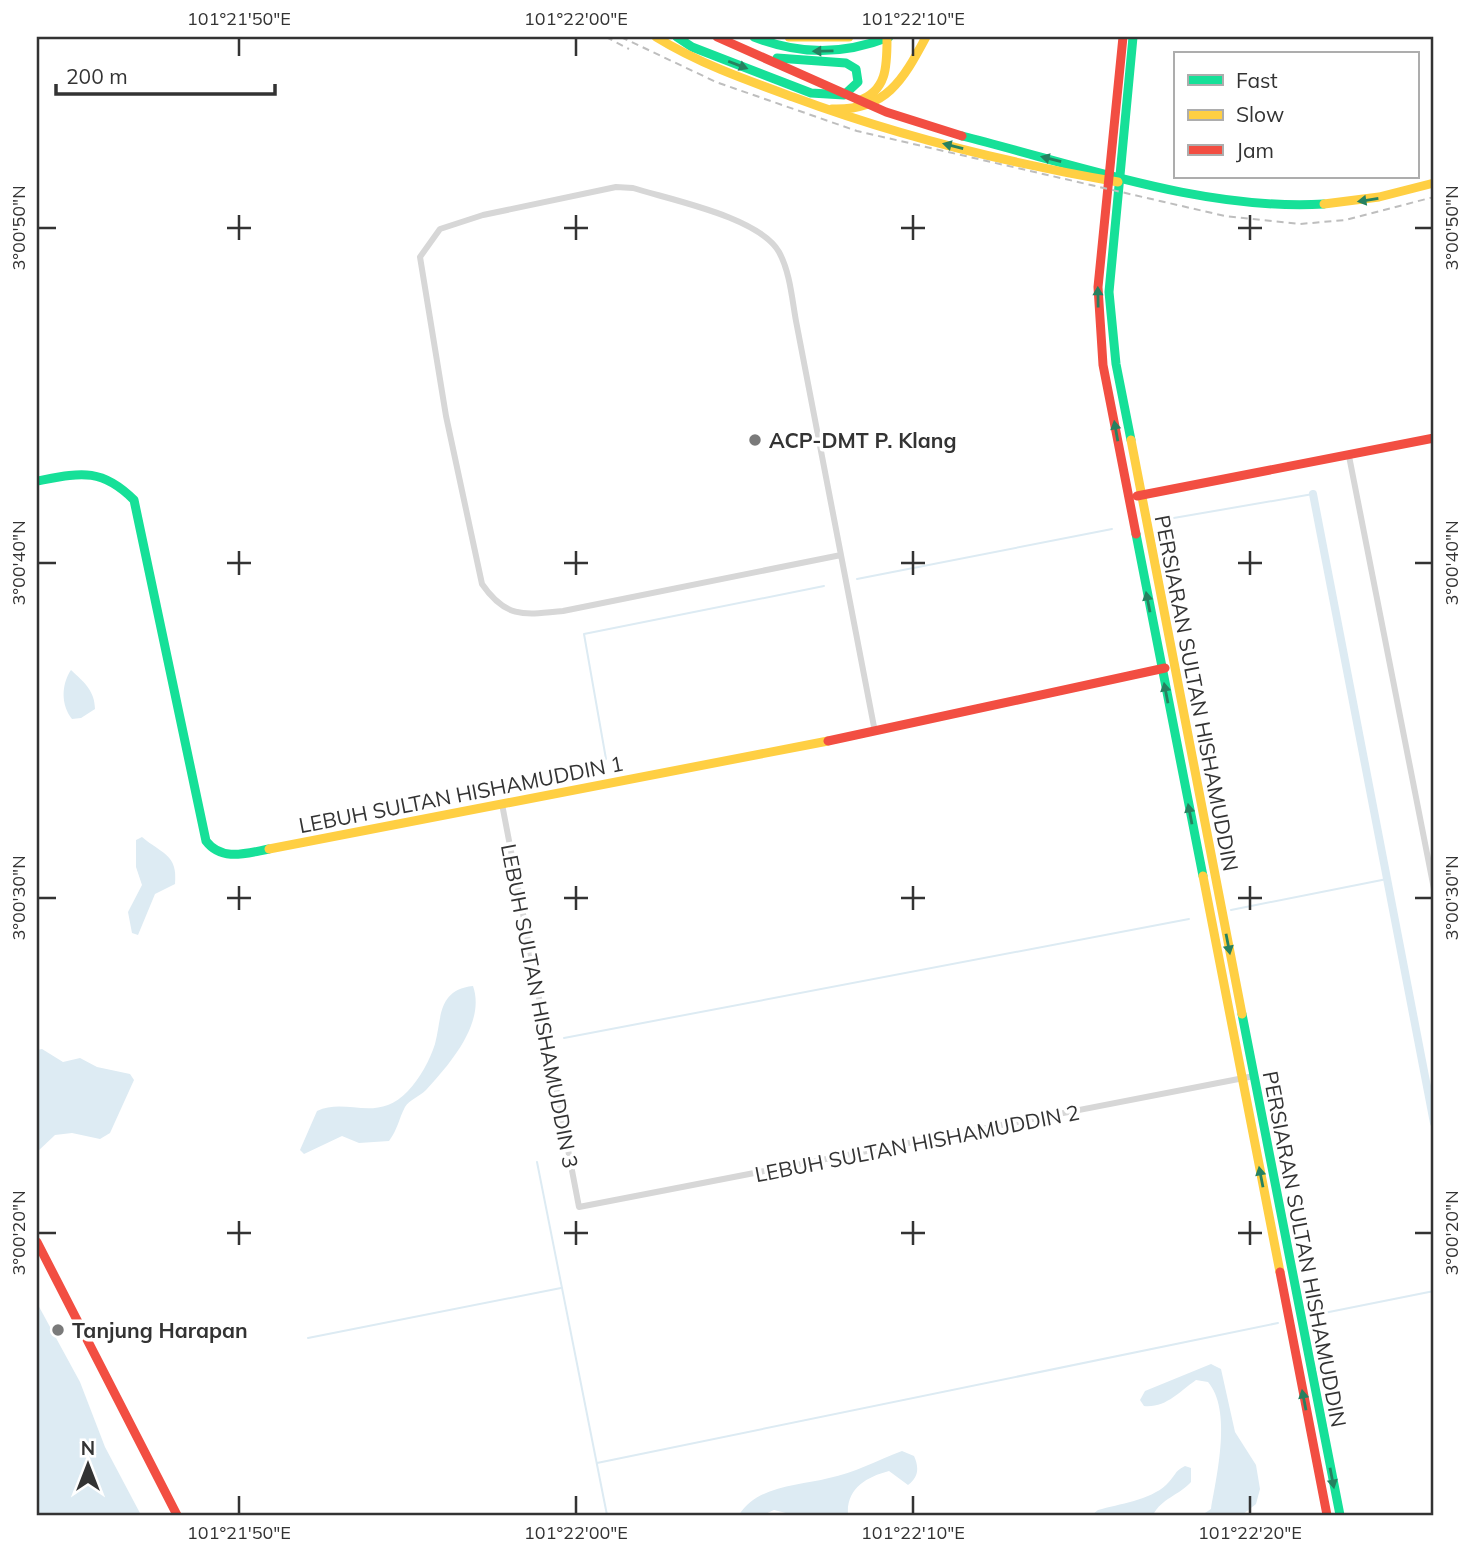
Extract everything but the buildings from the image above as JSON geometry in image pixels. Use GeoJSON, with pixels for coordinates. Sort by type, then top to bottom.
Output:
{"type":"FeatureCollection","features":[{"type":"Feature","properties":{"kind":"street"},"geometry":{"type":"LineString","coordinates":[[656,37],[692,59],[855,121],[1054,171],[1245,204],[1302,206],[1378,199],[1434,183]]}},
{"type":"Feature","properties":{"kind":"street"},"geometry":{"type":"LineString","coordinates":[[677,37],[691,47],[811,93],[852,102],[873,95],[887,74],[888,37],[851,49],[818,51],[794,49],[754,37]]}},
{"type":"Feature","properties":{"kind":"street"},"geometry":{"type":"LineString","coordinates":[[717,37],[886,112],[942,131],[1188,194]]}},
{"type":"Feature","properties":{"kind":"street"},"geometry":{"type":"LineString","coordinates":[[728,37],[756,53]]}},
{"type":"Feature","properties":{"kind":"street"},"geometry":{"type":"LineString","coordinates":[[735,37],[776,57],[796,61],[846,62],[858,72],[857,86],[848,93],[830,96],[811,93]]}},
{"type":"Feature","properties":{"kind":"street"},"geometry":{"type":"LineString","coordinates":[[789,37],[849,37]]}},
{"type":"Feature","properties":{"kind":"street"},"geometry":{"type":"LineString","coordinates":[[810,104],[848,110],[877,103],[902,80],[926,37]]}},
{"type":"Feature","properties":{"kind":"street","name":"PERSIARAN SULTAN HISHAMUDDIN"},"geometry":{"type":"LineString","coordinates":[[1123,37],[1124,80],[1109,292],[1116,364],[1340,1515]]}},
{"type":"Feature","properties":{"kind":"street","name":"PERSIARAN SULTAN HISHAMUDDIN"},"geometry":{"type":"LineString","coordinates":[[1133,37],[1124,80],[1098,288],[1104,365],[1327,1515]]}},
{"type":"Feature","properties":{"kind":"street"},"geometry":{"type":"LineString","coordinates":[[841,555],[563,611],[527,615],[511,611],[494,601],[482,584],[446,416],[425,300],[420,257],[432,237],[440,229],[483,215],[616,187],[633,188],[751,227],[767,237],[784,262],[841,555],[875,732]]}},
{"type":"Feature","properties":{"kind":"street"},"geometry":{"type":"LineString","coordinates":[[1128,498],[1434,438]]}},
{"type":"Feature","properties":{"kind":"street"},"geometry":{"type":"LineString","coordinates":[[1349,456],[1434,889]]}},
{"type":"Feature","properties":{"kind":"street","name":"LEBUH SULTAN HISHAMUDDIN 1"},"geometry":{"type":"LineString","coordinates":[[37,481],[98,473],[118,482],[134,500],[206,841],[212,850],[236,855],[875,732],[1174,666]]}},
{"type":"Feature","properties":{"kind":"street","name":"LEBUH SULTAN HISHAMUDDIN 3"},"geometry":{"type":"LineString","coordinates":[[502,804],[579,1208]]}},
{"type":"Feature","properties":{"kind":"street","name":"LEBUH SULTAN HISHAMUDDIN 2"},"geometry":{"type":"LineString","coordinates":[[579,1208],[1254,1076]]}},
{"type":"Feature","properties":{"kind":"street"},"geometry":{"type":"LineString","coordinates":[[37,1242],[177,1515]]}},
{"type":"Feature","properties":{"kind":"street"},"geometry":{"type":"LineString","coordinates":[[1313,1444],[1325,1441]]}},
{"type":"Feature","properties":{"kind":"shaded area"},"geometry":{"type":"Polygon","coordinates":[[[71,670],[88,687],[95,703],[95,709],[81,718],[72,719],[64,701],[65,682],[71,670]]]}},
{"type":"Feature","properties":{"kind":"shaded area"},"geometry":{"type":"Polygon","coordinates":[[[142,837],[171,860],[175,884],[155,894],[138,935],[132,933],[128,912],[142,885],[136,867],[136,840],[142,837]]]}},
{"type":"Feature","properties":{"kind":"shaded area"},"geometry":{"type":"Polygon","coordinates":[[[473,986],[476,1000],[474,1014],[463,1042],[426,1090],[407,1105],[389,1141],[359,1143],[342,1136],[304,1154],[300,1150],[317,1111],[328,1107],[385,1106],[408,1091],[430,1056],[447,999],[461,989],[473,986]]]}},
{"type":"Feature","properties":{"kind":"shaded area"},"geometry":{"type":"Polygon","coordinates":[[[42,1049],[63,1062],[80,1058],[97,1067],[130,1074],[134,1080],[110,1133],[100,1139],[72,1133],[55,1135],[37,1152],[37,1050],[42,1049]]]}},
{"type":"Feature","properties":{"kind":"shaded area"},"geometry":{"type":"Polygon","coordinates":[[[37,1303],[80,1382],[105,1447],[141,1515],[37,1515],[37,1303]]]}},
{"type":"Feature","properties":{"kind":"shaded area"},"geometry":{"type":"Polygon","coordinates":[[[1211,1364],[1221,1369],[1235,1432],[1256,1465],[1260,1489],[1256,1504],[1242,1515],[1202,1515],[1211,1509],[1221,1443],[1219,1409],[1208,1382],[1196,1380],[1172,1398],[1152,1406],[1144,1406],[1140,1400],[1145,1391],[1211,1364]]]}},
{"type":"Feature","properties":{"kind":"shaded area"},"geometry":{"type":"Polygon","coordinates":[[[902,1451],[914,1456],[916,1460],[917,1472],[912,1482],[908,1485],[889,1471],[865,1481],[850,1498],[848,1515],[794,1515],[774,1510],[763,1515],[739,1515],[747,1505],[768,1492],[848,1473],[902,1451]]]}},
{"type":"Feature","properties":{"kind":"shaded area"},"geometry":{"type":"Polygon","coordinates":[[[1185,1466],[1191,1468],[1191,1482],[1161,1505],[1153,1515],[1092,1515],[1098,1510],[1152,1494],[1166,1485],[1185,1466]]]}},
{"type":"Feature","properties":{"kind":"waterway"},"geometry":{"type":"LineString","coordinates":[[1162,520],[1313,494]]}},
{"type":"Feature","properties":{"kind":"waterway"},"geometry":{"type":"LineString","coordinates":[[1313,494],[1434,1123]]}},
{"type":"Feature","properties":{"kind":"waterway"},"geometry":{"type":"LineString","coordinates":[[857,579],[1112,529]]}},
{"type":"Feature","properties":{"kind":"waterway"},"geometry":{"type":"LineString","coordinates":[[606,759],[584,634],[824,586]]}},
{"type":"Feature","properties":{"kind":"waterway"},"geometry":{"type":"LineString","coordinates":[[1231,910],[1387,879]]}},
{"type":"Feature","properties":{"kind":"waterway"},"geometry":{"type":"LineString","coordinates":[[564,1038],[1189,919]]}},
{"type":"Feature","properties":{"kind":"waterway"},"geometry":{"type":"LineString","coordinates":[[537,1162],[607,1515]]}},
{"type":"Feature","properties":{"kind":"waterway"},"geometry":{"type":"LineString","coordinates":[[308,1338],[561,1288]]}},
{"type":"Feature","properties":{"kind":"waterway"},"geometry":{"type":"LineString","coordinates":[[1319,1314],[1434,1291]]}},
{"type":"Feature","properties":{"kind":"waterway"},"geometry":{"type":"LineString","coordinates":[[597,1463],[1278,1323]]}},
{"type":"Feature","properties":{"kind":"railway"},"geometry":{"type":"LineString","coordinates":[[606,37],[629,49]]}},
{"type":"Feature","properties":{"kind":"railway"},"geometry":{"type":"LineString","coordinates":[[621,37],[716,82],[857,131],[1225,216],[1300,224],[1345,220],[1434,197]]}},
{"type":"Feature","properties":{"kind":"traffic: fast"},"geometry":{"type":"LineString","coordinates":[[677,37],[692,47],[811,93],[844,95],[858,82],[856,69],[846,63],[777,58]]}},
{"type":"Feature","properties":{"kind":"traffic: fast"},"geometry":{"type":"LineString","coordinates":[[754,37],[805,50],[838,50],[889,37]]}},
{"type":"Feature","properties":{"kind":"traffic: fast"},"geometry":{"type":"LineString","coordinates":[[1131,440],[1116,364],[1109,292],[1133,37]]}},
{"type":"Feature","properties":{"kind":"traffic: fast"},"geometry":{"type":"LineString","coordinates":[[962,136],[1142,184],[1187,193],[1279,204],[1324,204]]}},
{"type":"Feature","properties":{"kind":"traffic: fast"},"geometry":{"type":"LineString","coordinates":[[37,481],[78,475],[100,477],[122,489],[134,500],[206,841],[212,848],[227,854],[269,849]]}},
{"type":"Feature","properties":{"kind":"traffic: fast"},"geometry":{"type":"LineString","coordinates":[[1136,534],[1203,876]]}},
{"type":"Feature","properties":{"kind":"traffic: fast"},"geometry":{"type":"LineString","coordinates":[[1242,1014],[1340,1515]]}},
{"type":"Feature","properties":{"kind":"traffic: slow"},"geometry":{"type":"LineString","coordinates":[[656,37],[705,63],[872,124],[994,157],[1118,182]]}},
{"type":"Feature","properties":{"kind":"traffic: slow"},"geometry":{"type":"LineString","coordinates":[[789,37],[849,37]]}},
{"type":"Feature","properties":{"kind":"traffic: slow"},"geometry":{"type":"LineString","coordinates":[[858,101],[875,91],[884,75],[887,37]]}},
{"type":"Feature","properties":{"kind":"traffic: slow"},"geometry":{"type":"LineString","coordinates":[[832,109],[866,105],[891,90],[909,67],[926,37]]}},
{"type":"Feature","properties":{"kind":"traffic: slow"},"geometry":{"type":"LineString","coordinates":[[1324,204],[1379,197],[1434,183]]}},
{"type":"Feature","properties":{"kind":"traffic: slow"},"geometry":{"type":"LineString","coordinates":[[1131,440],[1242,1014]]}},
{"type":"Feature","properties":{"kind":"traffic: slow"},"geometry":{"type":"LineString","coordinates":[[269,849],[828,741]]}},
{"type":"Feature","properties":{"kind":"traffic: slow"},"geometry":{"type":"LineString","coordinates":[[1203,876],[1280,1272]]}},
{"type":"Feature","properties":{"kind":"traffic: jam"},"geometry":{"type":"LineString","coordinates":[[717,37],[886,112],[962,136]]}},
{"type":"Feature","properties":{"kind":"traffic: jam"},"geometry":{"type":"LineString","coordinates":[[1123,37],[1098,287],[1103,365],[1136,534]]}},
{"type":"Feature","properties":{"kind":"traffic: jam"},"geometry":{"type":"LineString","coordinates":[[1137,496],[1434,438]]}},
{"type":"Feature","properties":{"kind":"traffic: jam"},"geometry":{"type":"LineString","coordinates":[[828,741],[1165,668]]}},
{"type":"Feature","properties":{"kind":"traffic: jam"},"geometry":{"type":"LineString","coordinates":[[37,1242],[177,1515]]}},
{"type":"Feature","properties":{"kind":"traffic: jam"},"geometry":{"type":"LineString","coordinates":[[1280,1272],[1327,1515]]}},
{"type":"Feature","properties":{"kind":"place","name":"ACP-DMT P. Klang"},"geometry":{"type":"Point","coordinates":[755,440]}},
{"type":"Feature","properties":{"kind":"place","name":"Tanjung Harapan"},"geometry":{"type":"Point","coordinates":[58,1330]}}]}
